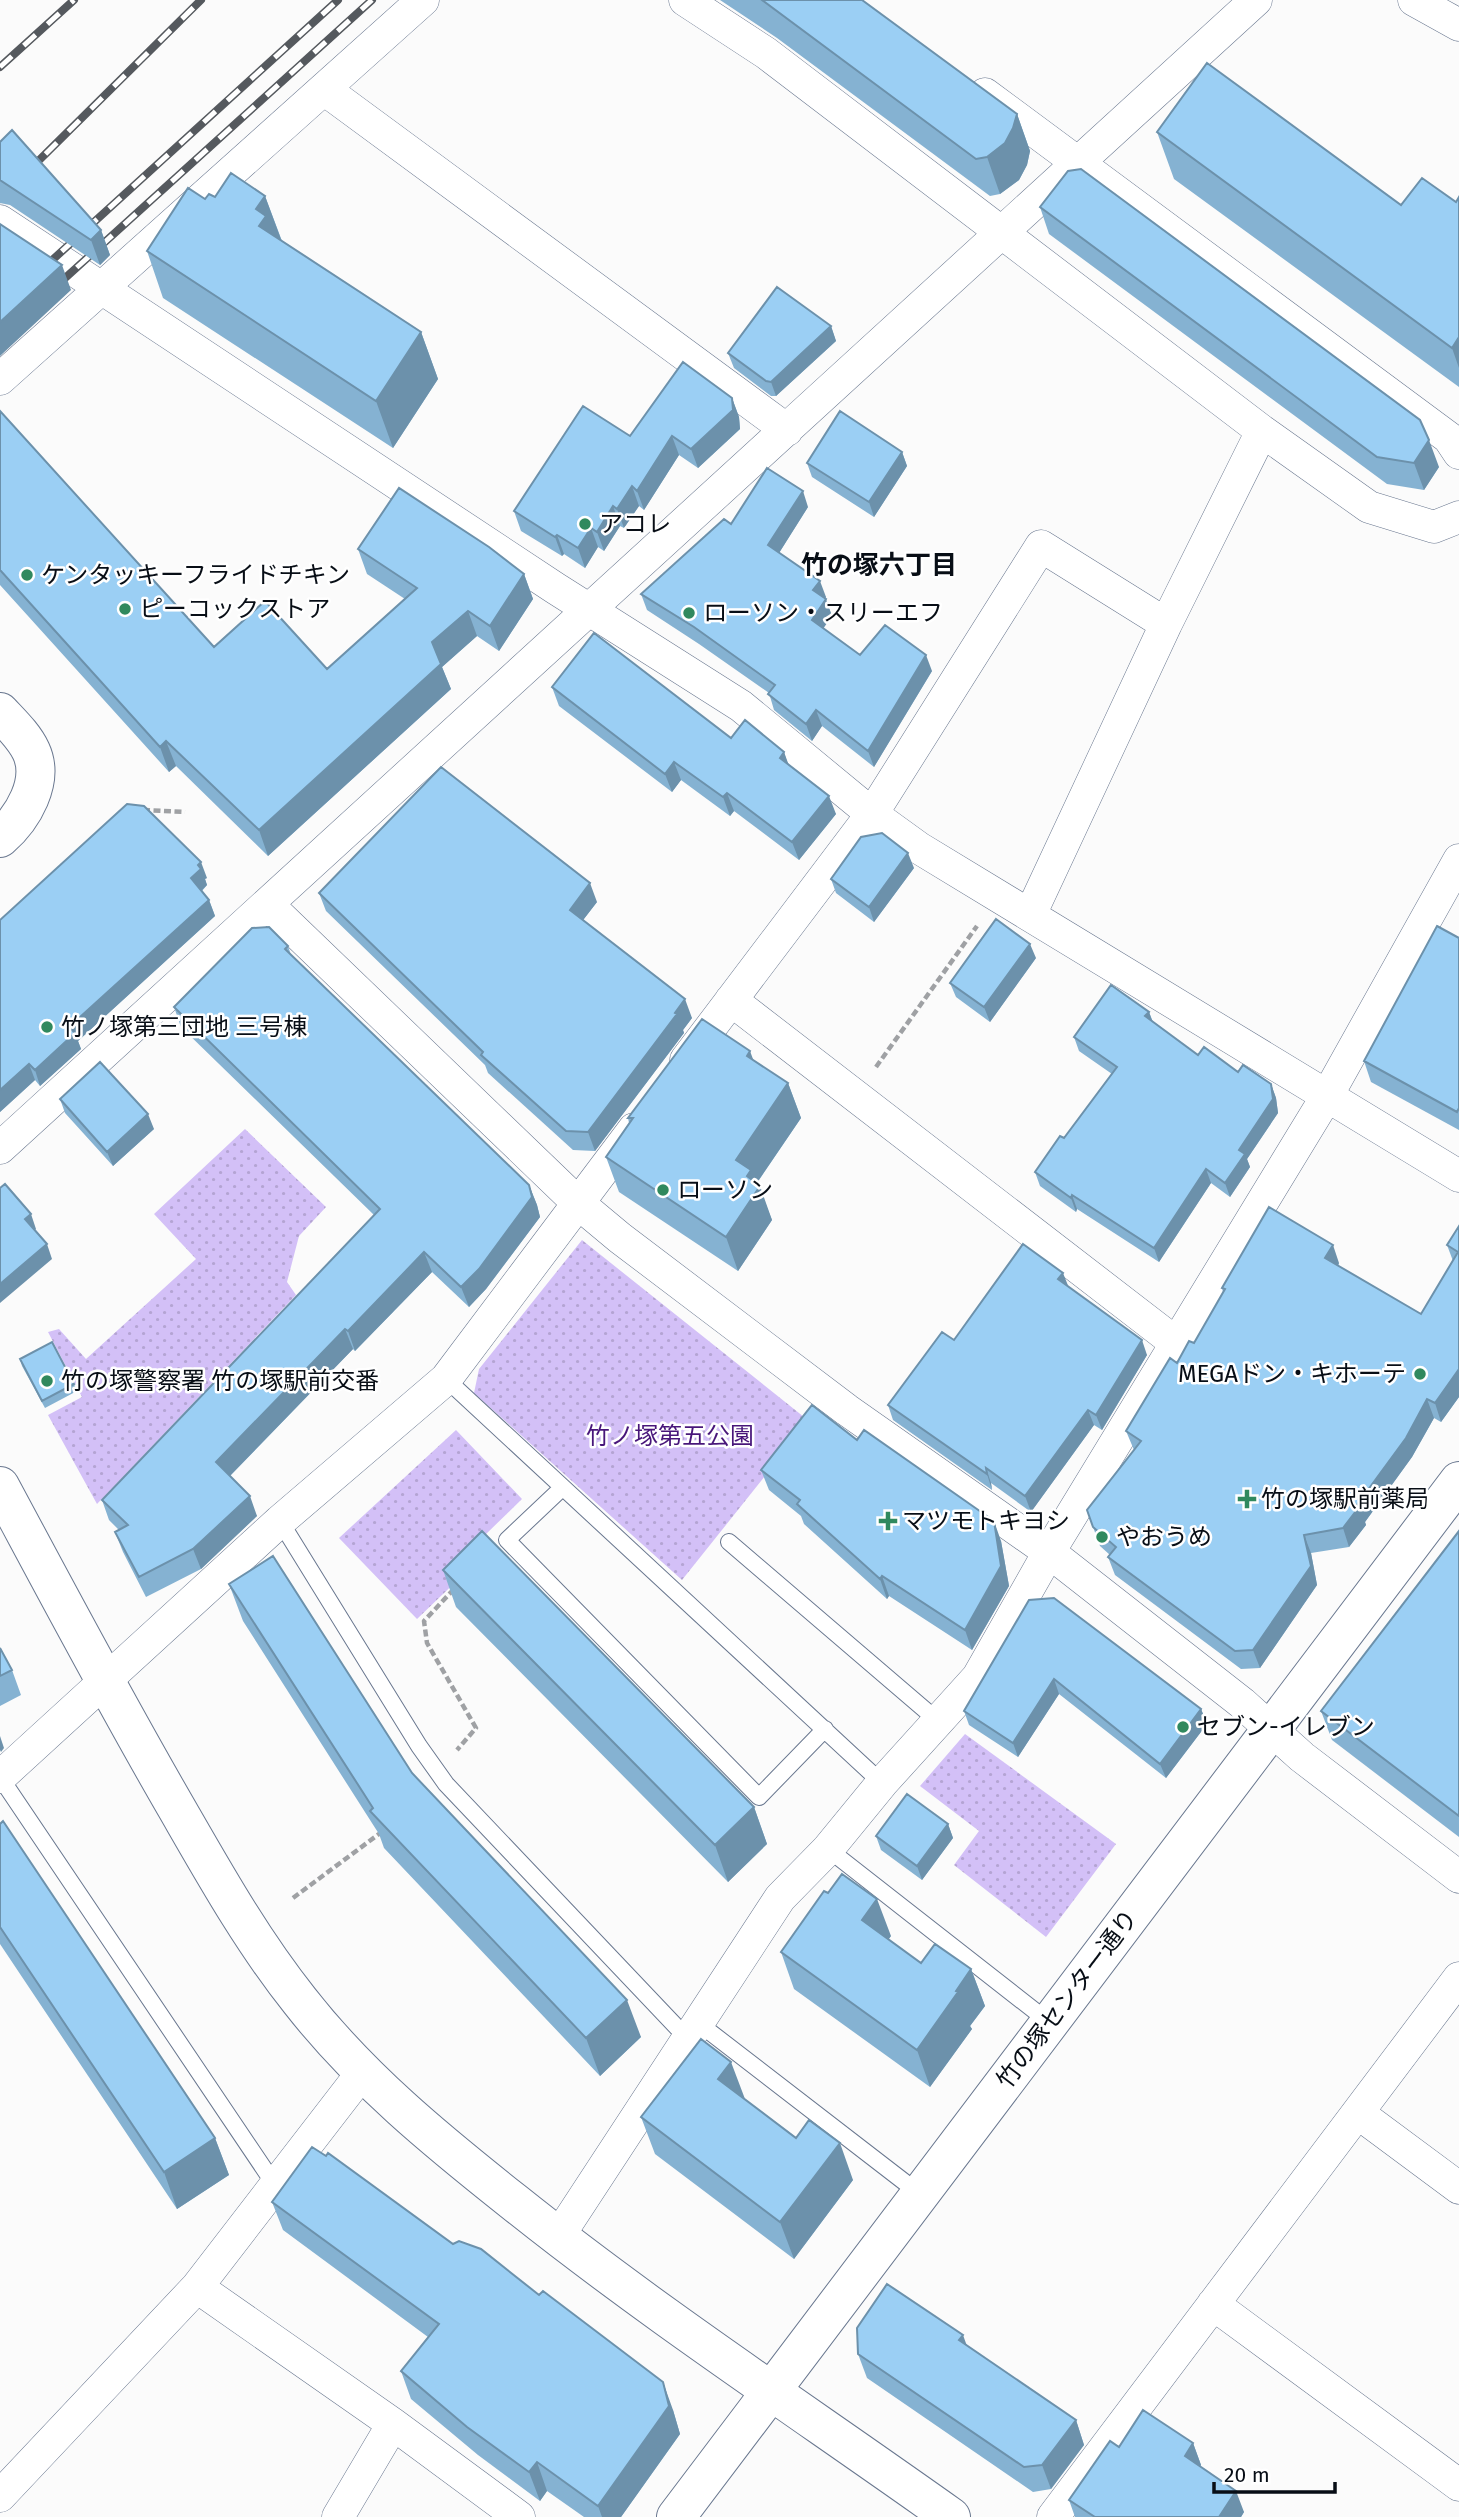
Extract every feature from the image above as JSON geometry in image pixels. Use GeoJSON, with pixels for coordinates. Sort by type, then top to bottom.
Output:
{"type":"FeatureCollection","features":[{"type":"Feature","properties":{"kind":"street"},"geometry":{"type":"LineString","coordinates":[[0,379],[423,0]]}},
{"type":"Feature","properties":{"kind":"street"},"geometry":{"type":"LineString","coordinates":[[685,0],[766,53],[1262,431],[1369,507],[1434,527],[1459,517]]}},
{"type":"Feature","properties":{"kind":"street"},"geometry":{"type":"LineString","coordinates":[[0,1148],[1256,0]]}},
{"type":"Feature","properties":{"kind":"street"},"geometry":{"type":"LineString","coordinates":[[1414,0],[1459,25]]}},
{"type":"Feature","properties":{"kind":"street"},"geometry":{"type":"LineString","coordinates":[[967,80],[1449,438],[1459,453]]}},
{"type":"Feature","properties":{"kind":"street"},"geometry":{"type":"LineString","coordinates":[[324,89],[787,430]]}},
{"type":"Feature","properties":{"kind":"street"},"geometry":{"type":"LineString","coordinates":[[0,221],[588,609],[741,706],[872,814],[919,848],[1459,1176]]}},
{"type":"Feature","properties":{"kind":"street"},"geometry":{"type":"LineString","coordinates":[[1030,915],[1166,624],[1262,431]]}},
{"type":"Feature","properties":{"kind":"street"},"geometry":{"type":"LineString","coordinates":[[0,1777],[280,1521],[446,1379],[872,814],[1041,546],[1166,624]]}},
{"type":"Feature","properties":{"kind":"street"},"geometry":{"type":"LineString","coordinates":[[0,712],[31,750],[36,767],[32,790],[23,812],[0,838]]}},
{"type":"Feature","properties":{"kind":"street"},"geometry":{"type":"LineString","coordinates":[[558,2237],[780,1898],[828,1849],[882,1783],[978,1677],[1049,1552],[1327,1096],[1459,860]]}},
{"type":"Feature","properties":{"kind":"street"},"geometry":{"type":"LineString","coordinates":[[267,904],[578,1203],[620,1238],[847,1410],[1049,1552],[1271,1728],[1302,1757],[1459,1877]]}},
{"type":"Feature","properties":{"kind":"street"},"geometry":{"type":"LineString","coordinates":[[730,1000],[1176,1343]]}},
{"type":"Feature","properties":{"kind":"street","name":"竹の塚センター通り"},"geometry":{"type":"LineString","coordinates":[[676,2517],[1459,1481]]}},
{"type":"Feature","properties":{"kind":"street"},"geometry":{"type":"LineString","coordinates":[[0,1486],[105,1681],[217,1878],[299,2001],[362,2073],[438,2142],[558,2237],[951,2517]]}},
{"type":"Feature","properties":{"kind":"street"},"geometry":{"type":"LineString","coordinates":[[1053,2517],[1459,1978]]}},
{"type":"Feature","properties":{"kind":"street"},"geometry":{"type":"LineString","coordinates":[[0,2496],[197,2287],[362,2073]]}},
{"type":"Feature","properties":{"kind":"street"},"geometry":{"type":"LineString","coordinates":[[1358,2112],[1459,2188]]}},
{"type":"Feature","properties":{"kind":"street"},"geometry":{"type":"LineString","coordinates":[[197,2287],[393,2424],[519,2517]]}},
{"type":"Feature","properties":{"kind":"street"},"geometry":{"type":"LineString","coordinates":[[1213,2304],[1459,2485]]}},
{"type":"Feature","properties":{"kind":"street"},"geometry":{"type":"LineString","coordinates":[[338,2517],[393,2424]]}},
{"type":"Feature","properties":{"kind":"lane"},"geometry":{"type":"LineString","coordinates":[[446,1379],[882,1783]]}},
{"type":"Feature","properties":{"kind":"lane"},"geometry":{"type":"LineString","coordinates":[[562,1488],[507,1540],[759,1797],[825,1729]]}},
{"type":"Feature","properties":{"kind":"lane"},"geometry":{"type":"LineString","coordinates":[[280,1521],[419,1746],[446,1784],[692,2030],[920,2194]]}},
{"type":"Feature","properties":{"kind":"lane"},"geometry":{"type":"LineString","coordinates":[[729,1542],[938,1721]]}},
{"type":"Feature","properties":{"kind":"lane"},"geometry":{"type":"LineString","coordinates":[[0,1777],[275,2185]]}},
{"type":"Feature","properties":{"kind":"lane"},"geometry":{"type":"LineString","coordinates":[[828,1849],[1049,2022]]}},
{"type":"Feature","properties":{"kind":"path"},"geometry":{"type":"LineString","coordinates":[[134,809],[185,812]]}},
{"type":"Feature","properties":{"kind":"path"},"geometry":{"type":"LineString","coordinates":[[854,1097],[998,897]]}},
{"type":"Feature","properties":{"kind":"green space"},"geometry":{"type":"Polygon","coordinates":[[[245,1129],[326,1207],[299,1236],[287,1282],[296,1295],[97,1504],[48,1415],[82,1397],[48,1332],[59,1329],[86,1359],[196,1259],[154,1214],[245,1129]]]}},
{"type":"Feature","properties":{"kind":"green space","name":"竹ノ塚第五公園"},"geometry":{"type":"Polygon","coordinates":[[[582,1240],[809,1421],[682,1580],[474,1393],[479,1369],[582,1240]]]}},
{"type":"Feature","properties":{"kind":"green space"},"geometry":{"type":"Polygon","coordinates":[[[456,1430],[522,1499],[484,1536],[493,1546],[417,1619],[339,1538],[456,1430]]]}},
{"type":"Feature","properties":{"kind":"green space"},"geometry":{"type":"Polygon","coordinates":[[[965,1734],[1116,1844],[1046,1937],[954,1865],[979,1831],[920,1786],[965,1734]]]}},
{"type":"Feature","properties":{"kind":"building"},"geometry":{"type":"Polygon","coordinates":[[[762,0],[862,0],[1017,114],[1005,143],[987,157],[976,159],[762,0]]]}},
{"type":"Feature","properties":{"kind":"building"},"geometry":{"type":"Polygon","coordinates":[[[1207,63],[1401,205],[1422,178],[1456,202],[1459,197],[1459,337],[1452,348],[1157,132],[1207,63]]]}},
{"type":"Feature","properties":{"kind":"building"},"geometry":{"type":"Polygon","coordinates":[[[12,130],[101,230],[91,240],[0,180],[0,142],[12,130]]]}},
{"type":"Feature","properties":{"kind":"building"},"geometry":{"type":"Polygon","coordinates":[[[1081,169],[1420,420],[1429,440],[1414,463],[1377,457],[1040,207],[1068,171],[1081,169]]]}},
{"type":"Feature","properties":{"kind":"building"},"geometry":{"type":"Polygon","coordinates":[[[231,173],[265,196],[256,209],[266,216],[259,226],[421,332],[376,401],[147,251],[188,188],[205,199],[209,194],[215,197],[231,173]]]}},
{"type":"Feature","properties":{"kind":"building"},"geometry":{"type":"Polygon","coordinates":[[[0,224],[62,265],[0,322],[0,224]]]}},
{"type":"Feature","properties":{"kind":"building"},"geometry":{"type":"Polygon","coordinates":[[[777,287],[831,326],[771,382],[728,353],[777,287]]]}},
{"type":"Feature","properties":{"kind":"building"},"geometry":{"type":"Polygon","coordinates":[[[683,362],[732,398],[733,410],[691,449],[672,436],[637,491],[632,486],[617,509],[613,506],[597,532],[591,528],[578,548],[514,511],[583,406],[630,436],[683,362]]]}},
{"type":"Feature","properties":{"kind":"building"},"geometry":{"type":"Polygon","coordinates":[[[0,411],[214,647],[265,601],[327,669],[417,588],[358,549],[399,488],[489,547],[524,574],[490,626],[468,611],[432,642],[441,664],[259,830],[166,741],[160,747],[0,570],[0,411]]]}},
{"type":"Feature","properties":{"kind":"building"},"geometry":{"type":"Polygon","coordinates":[[[840,411],[902,452],[869,502],[807,463],[840,411]]]}},
{"type":"Feature","properties":{"kind":"building"},"geometry":{"type":"Polygon","coordinates":[[[767,468],[803,491],[768,545],[820,581],[813,590],[826,599],[812,620],[860,655],[885,625],[926,655],[868,751],[816,710],[806,724],[768,694],[775,685],[694,627],[641,594],[724,519],[731,524],[767,468]]]}},
{"type":"Feature","properties":{"kind":"building"},"geometry":{"type":"Polygon","coordinates":[[[594,633],[731,738],[745,720],[784,752],[780,758],[829,796],[792,842],[727,793],[723,797],[674,762],[665,774],[552,687],[594,633]]]}},
{"type":"Feature","properties":{"kind":"building"},"geometry":{"type":"Polygon","coordinates":[[[441,767],[590,883],[570,910],[685,999],[675,1013],[677,1014],[588,1132],[566,1131],[481,1055],[483,1052],[319,893],[441,767]]]}},
{"type":"Feature","properties":{"kind":"building","name":"竹ノ塚第三団地 三号棟"},"geometry":{"type":"Polygon","coordinates":[[[127,804],[144,806],[201,862],[198,865],[201,869],[191,878],[209,900],[69,1027],[75,1033],[35,1070],[29,1064],[0,1090],[0,920],[127,804]]]}},
{"type":"Feature","properties":{"kind":"building"},"geometry":{"type":"Polygon","coordinates":[[[882,833],[908,853],[869,907],[831,879],[861,837],[882,833]]]}},
{"type":"Feature","properties":{"kind":"building"},"geometry":{"type":"Polygon","coordinates":[[[996,919],[1030,944],[984,1007],[950,983],[996,919]]]}},
{"type":"Feature","properties":{"kind":"building"},"geometry":{"type":"Polygon","coordinates":[[[1437,926],[1459,938],[1457,1112],[1364,1061],[1437,926]]]}},
{"type":"Feature","properties":{"kind":"building"},"geometry":{"type":"Polygon","coordinates":[[[269,927],[288,946],[285,949],[529,1185],[532,1197],[479,1269],[461,1287],[424,1252],[216,1462],[250,1496],[193,1549],[139,1577],[115,1532],[128,1525],[102,1500],[380,1209],[174,1007],[252,928],[269,927]]]}},
{"type":"Feature","properties":{"kind":"building"},"geometry":{"type":"Polygon","coordinates":[[[1111,985],[1149,1012],[1145,1016],[1198,1055],[1204,1047],[1238,1072],[1243,1065],[1271,1084],[1273,1099],[1239,1150],[1245,1154],[1225,1183],[1206,1169],[1154,1248],[1072,1195],[1071,1198],[1035,1172],[1060,1136],[1064,1138],[1117,1067],[1074,1037],[1111,985]]]}},
{"type":"Feature","properties":{"kind":"building"},"geometry":{"type":"Polygon","coordinates":[[[702,1019],[750,1051],[747,1056],[788,1083],[736,1160],[751,1170],[747,1176],[760,1186],[726,1237],[606,1157],[633,1118],[628,1118],[702,1019]]]}},
{"type":"Feature","properties":{"kind":"building"},"geometry":{"type":"Polygon","coordinates":[[[100,1062],[148,1114],[107,1152],[60,1099],[100,1062]]]}},
{"type":"Feature","properties":{"kind":"building"},"geometry":{"type":"Polygon","coordinates":[[[5,1184],[31,1214],[25,1219],[47,1244],[0,1284],[0,1188],[5,1184]]]}},
{"type":"Feature","properties":{"kind":"building"},"geometry":{"type":"Polygon","coordinates":[[[1269,1207],[1333,1245],[1325,1258],[1421,1314],[1458,1252],[1447,1245],[1459,1226],[1459,1369],[1435,1403],[1427,1399],[1406,1438],[1343,1528],[1304,1535],[1311,1566],[1253,1650],[1235,1651],[1108,1557],[1116,1547],[1093,1527],[1087,1510],[1141,1441],[1126,1431],[1170,1358],[1177,1363],[1189,1341],[1194,1343],[1269,1207]]]}},
{"type":"Feature","properties":{"kind":"building"},"geometry":{"type":"Polygon","coordinates":[[[1023,1244],[1063,1273],[1058,1279],[1142,1340],[1096,1415],[1088,1410],[1025,1496],[986,1468],[987,1474],[888,1405],[942,1332],[954,1340],[1023,1244]]]}},
{"type":"Feature","properties":{"kind":"building"},"geometry":{"type":"Polygon","coordinates":[[[52,1342],[74,1384],[42,1401],[20,1359],[52,1342]]]}},
{"type":"Feature","properties":{"kind":"building"},"geometry":{"type":"Polygon","coordinates":[[[812,1405],[857,1440],[864,1430],[994,1521],[1001,1566],[965,1630],[882,1576],[880,1579],[797,1504],[800,1500],[761,1470],[812,1405]]]}},
{"type":"Feature","properties":{"kind":"building"},"geometry":{"type":"Polygon","coordinates":[[[482,1531],[754,1807],[715,1845],[443,1570],[482,1531]]]}},
{"type":"Feature","properties":{"kind":"building"},"geometry":{"type":"Polygon","coordinates":[[[1459,1531],[1459,1816],[1321,1711],[1459,1531]]]}},
{"type":"Feature","properties":{"kind":"building"},"geometry":{"type":"Polygon","coordinates":[[[273,1556],[412,1773],[627,2000],[586,2038],[370,1811],[373,1808],[229,1584],[273,1556]]]}},
{"type":"Feature","properties":{"kind":"building"},"geometry":{"type":"Polygon","coordinates":[[[1054,1598],[1201,1709],[1160,1764],[1054,1679],[1013,1743],[964,1711],[1029,1600],[1054,1598]]]}},
{"type":"Feature","properties":{"kind":"building"},"geometry":{"type":"Polygon","coordinates":[[[0,1648],[12,1670],[0,1676],[0,1648]]]}},
{"type":"Feature","properties":{"kind":"building"},"geometry":{"type":"Polygon","coordinates":[[[907,1794],[948,1824],[917,1866],[876,1836],[907,1794]]]}},
{"type":"Feature","properties":{"kind":"building"},"geometry":{"type":"Polygon","coordinates":[[[3,1821],[215,2138],[164,2172],[0,1927],[0,1824],[3,1821]]]}},
{"type":"Feature","properties":{"kind":"building"},"geometry":{"type":"Polygon","coordinates":[[[842,1874],[877,1899],[862,1920],[921,1963],[935,1944],[971,1969],[917,2050],[781,1952],[824,1891],[828,1893],[842,1874]]]}},
{"type":"Feature","properties":{"kind":"building"},"geometry":{"type":"Polygon","coordinates":[[[701,2039],[731,2062],[718,2079],[796,2138],[809,2120],[840,2143],[780,2222],[641,2117],[701,2039]]]}},
{"type":"Feature","properties":{"kind":"building"},"geometry":{"type":"Polygon","coordinates":[[[312,2147],[326,2156],[328,2153],[453,2244],[459,2241],[481,2249],[539,2295],[543,2291],[663,2382],[669,2406],[598,2506],[537,2462],[529,2472],[467,2427],[401,2371],[439,2324],[272,2202],[312,2147]]]}},
{"type":"Feature","properties":{"kind":"building"},"geometry":{"type":"Polygon","coordinates":[[[887,2284],[963,2335],[959,2340],[1076,2420],[1042,2465],[1024,2467],[858,2354],[857,2328],[887,2284]]]}},
{"type":"Feature","properties":{"kind":"building"},"geometry":{"type":"Polygon","coordinates":[[[1143,2410],[1193,2443],[1185,2456],[1236,2491],[1219,2517],[1095,2517],[1069,2500],[1110,2441],[1119,2447],[1143,2410]]]}},
{"type":"Feature","properties":{"kind":"railway"},"geometry":{"type":"LineString","coordinates":[[0,67],[74,0]]}},
{"type":"Feature","properties":{"kind":"railway"},"geometry":{"type":"LineString","coordinates":[[0,199],[201,0]]}},
{"type":"Feature","properties":{"kind":"railway"},"geometry":{"type":"LineString","coordinates":[[38,273],[338,0]]}},
{"type":"Feature","properties":{"kind":"railway"},"geometry":{"type":"LineString","coordinates":[[53,289],[372,0]]}},
{"type":"Feature","properties":{"kind":"place","name":"アコレ"},"geometry":{"type":"Point","coordinates":[585,524]}},
{"type":"Feature","properties":{"kind":"place","name":"ケンタッキーフライドチキン"},"geometry":{"type":"Point","coordinates":[27,575]}},
{"type":"Feature","properties":{"kind":"place","name":"ピーコックストア"},"geometry":{"type":"Point","coordinates":[125,609]}},
{"type":"Feature","properties":{"kind":"place","name":"ローソン・スリーエフ"},"geometry":{"type":"Point","coordinates":[689,613]}},
{"type":"Feature","properties":{"kind":"place","name":"竹ノ塚第三団地 三号棟"},"geometry":{"type":"Point","coordinates":[47,1027]}},
{"type":"Feature","properties":{"kind":"place","name":"ローソン"},"geometry":{"type":"Point","coordinates":[663,1190]}},
{"type":"Feature","properties":{"kind":"place","name":"MEGAドン・キホーテ"},"geometry":{"type":"Point","coordinates":[1420,1374]}},
{"type":"Feature","properties":{"kind":"place","name":"竹の塚警察署 竹の塚駅前交番"},"geometry":{"type":"Point","coordinates":[47,1381]}},
{"type":"Feature","properties":{"kind":"place","name":"竹の塚駅前薬局"},"geometry":{"type":"Point","coordinates":[1247,1499]}},
{"type":"Feature","properties":{"kind":"place","name":"マツモトキヨシ"},"geometry":{"type":"Point","coordinates":[888,1521]}},
{"type":"Feature","properties":{"kind":"place","name":"やおうめ"},"geometry":{"type":"Point","coordinates":[1102,1537]}},
{"type":"Feature","properties":{"kind":"place","name":"セブン-イレブン"},"geometry":{"type":"Point","coordinates":[1183,1727]}},
{"type":"Feature","properties":{"kind":"district","name":"竹の塚六丁目"},"geometry":{"type":"Point","coordinates":[879,565]}}]}
